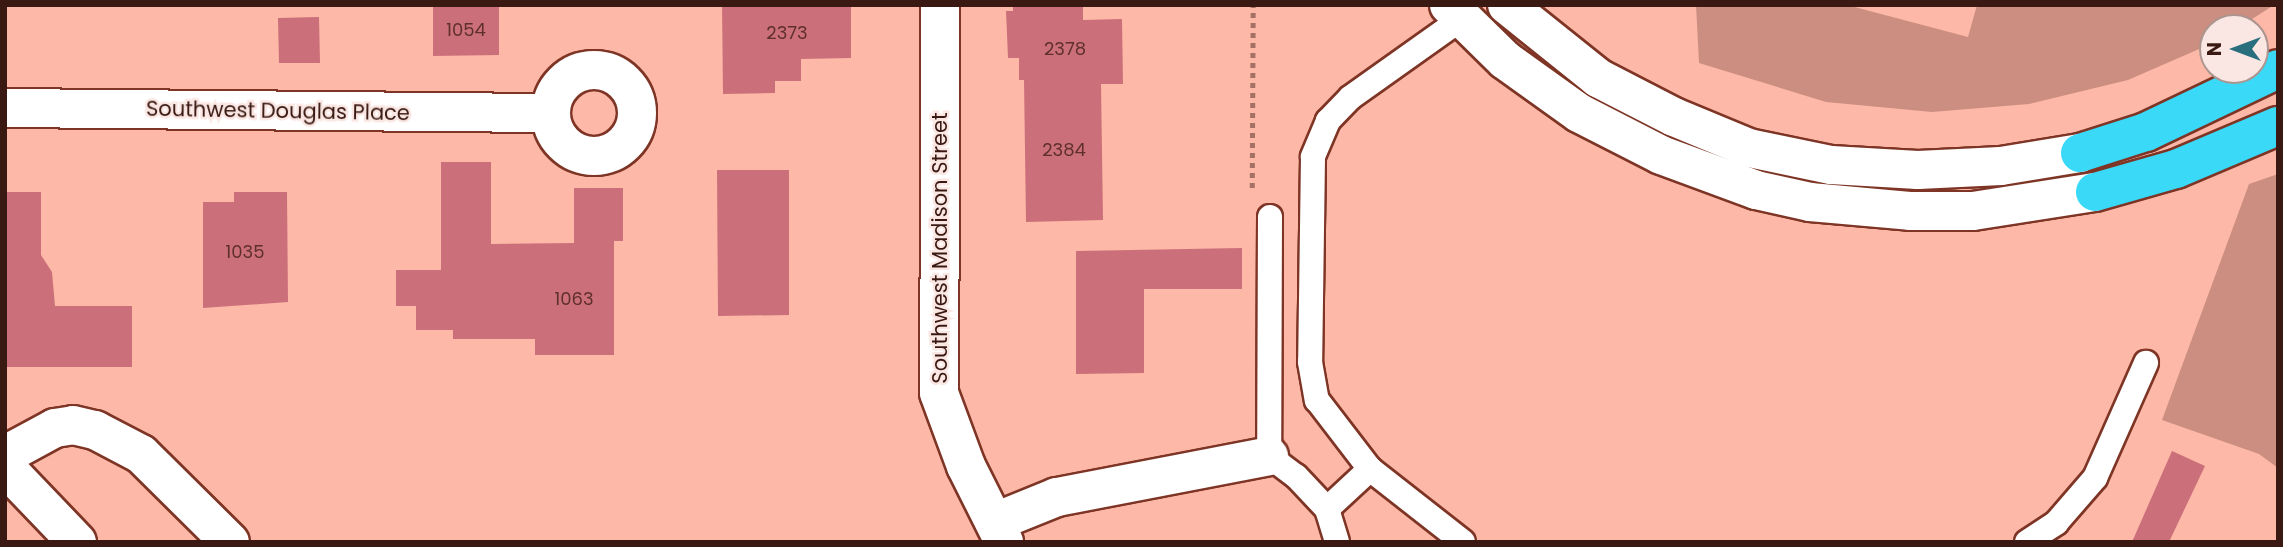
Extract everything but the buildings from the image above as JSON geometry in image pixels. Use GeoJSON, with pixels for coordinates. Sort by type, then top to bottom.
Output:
{"type":"FeatureCollection","features":[{"type":"Feature","properties":{"kind":"highway"},"geometry":{"type":"LineString","coordinates":[[2080,153],[2146,132],[2278,69]]}},
{"type":"Feature","properties":{"kind":"highway"},"geometry":{"type":"LineString","coordinates":[[2106,189],[2176,169],[2276,127]]}},
{"type":"Feature","properties":{"kind":"street","name":"Southwest Madison Street"},"geometry":{"type":"LineString","coordinates":[[940,5],[939,393],[966,466],[999,532]]}},
{"type":"Feature","properties":{"kind":"street"},"geometry":{"type":"LineString","coordinates":[[1507,5],[1598,78],[1674,117],[1749,148],[1831,165],[1918,170],[1989,167],[2080,153]]}},
{"type":"Feature","properties":{"kind":"street"},"geometry":{"type":"LineString","coordinates":[[1455,12],[1506,60],[1579,113],[1661,155],[1755,190],[1810,202],[1910,211],[1973,211],[2106,189]]}},
{"type":"Feature","properties":{"kind":"street","name":"Southwest Douglas Place"},"geometry":{"type":"LineString","coordinates":[[5,108],[550,113]]}},
{"type":"Feature","properties":{"kind":"street"},"geometry":{"type":"LineString","coordinates":[[5,455],[55,428],[73,425],[95,430],[141,454],[230,542]]}},
{"type":"Feature","properties":{"kind":"street"},"geometry":{"type":"LineString","coordinates":[[999,532],[1057,497],[1269,456]]}},
{"type":"Feature","properties":{"kind":"street"},"geometry":{"type":"LineString","coordinates":[[5,467],[77,542]]}},
{"type":"Feature","properties":{"kind":"lane"},"geometry":{"type":"LineString","coordinates":[[1455,12],[1350,98],[1328,121],[1313,157],[1311,385],[1332,422],[1370,468],[1463,542]]}},
{"type":"Feature","properties":{"kind":"lane"},"geometry":{"type":"LineString","coordinates":[[1270,217],[1269,456],[1296,476],[1327,509],[1337,542]]}},
{"type":"Feature","properties":{"kind":"lane"},"geometry":{"type":"LineString","coordinates":[[2027,542],[2056,523],[2095,478],[2146,363]]}},
{"type":"Feature","properties":{"kind":"lane"},"geometry":{"type":"LineString","coordinates":[[1327,509],[1370,468]]}},
{"type":"Feature","properties":{"kind":"path"},"geometry":{"type":"LineString","coordinates":[[1253,5],[1252,198],[1270,217]]}},
{"type":"Feature","properties":{"kind":"shaded area"},"geometry":{"type":"Polygon","coordinates":[[[1696,5],[1847,5],[1968,37],[1977,5],[2274,5],[2260,14],[2199,14],[2199,49],[2128,80],[2029,104],[1932,112],[1826,102],[1699,63],[1696,5]]]}},
{"type":"Feature","properties":{"kind":"shaded area"},"geometry":{"type":"Polygon","coordinates":[[[2278,174],[2278,468],[2259,454],[2162,420],[2249,184],[2278,174]]]}}]}
